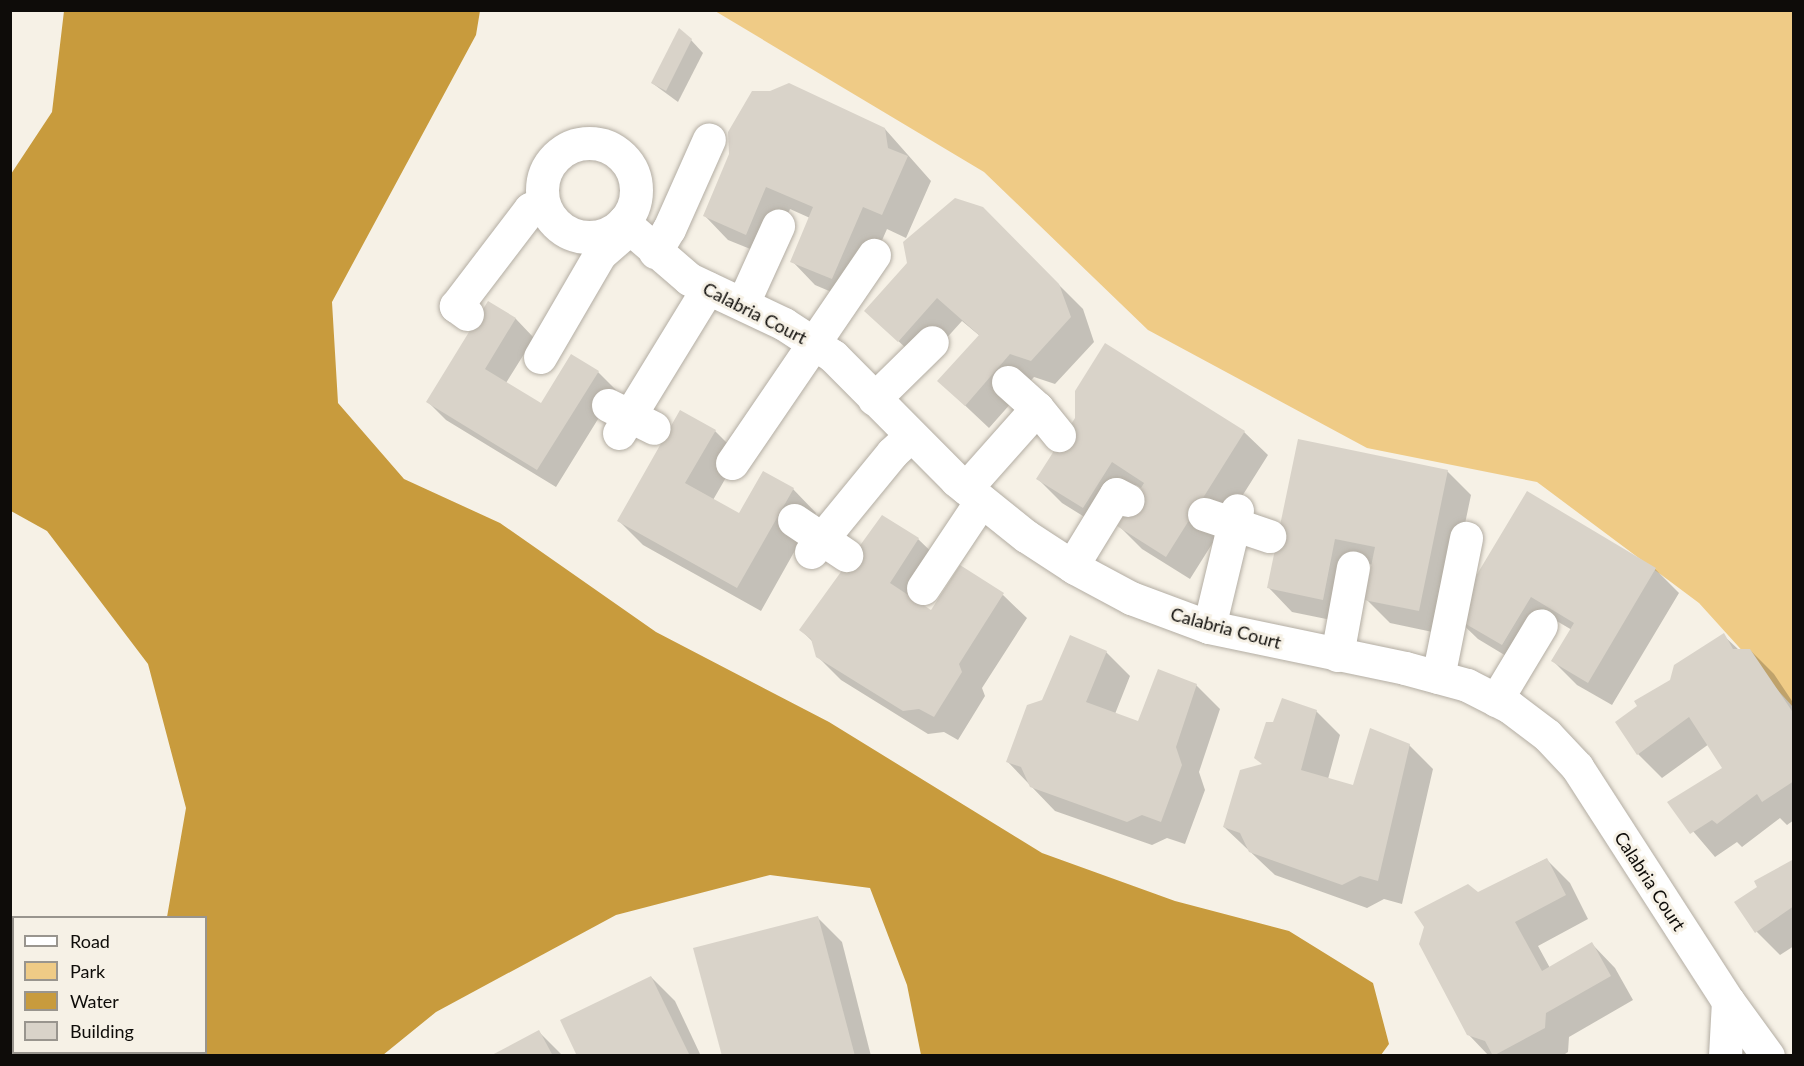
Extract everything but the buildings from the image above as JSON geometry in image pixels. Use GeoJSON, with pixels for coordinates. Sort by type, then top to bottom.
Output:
{"type":"FeatureCollection","features":[{"type":"Feature","properties":{"kind":"street"},"geometry":{"type":"LineString","coordinates":[[656,252],[709,139]]}},
{"type":"Feature","properties":{"kind":"street"},"geometry":{"type":"LineString","coordinates":[[540,357],[600,254],[626,225],[635,202],[632,170],[623,156],[594,143],[565,148],[553,158],[541,185],[543,204],[556,225],[585,237],[601,236],[626,225]]}},
{"type":"Feature","properties":{"kind":"street"},"geometry":{"type":"LineString","coordinates":[[467,314],[456,306],[530,209],[543,204]]}},
{"type":"Feature","properties":{"kind":"street","name":"Calabria Court"},"geometry":{"type":"LineString","coordinates":[[626,225],[656,252],[708,288],[743,303],[833,356],[910,435],[974,494],[1072,566],[1131,598],[1209,627],[1438,677],[1496,700],[1547,735],[1577,767],[1728,1001],[1768,1056]]}},
{"type":"Feature","properties":{"kind":"street"},"geometry":{"type":"LineString","coordinates":[[743,303],[777,226]]}},
{"type":"Feature","properties":{"kind":"street"},"geometry":{"type":"LineString","coordinates":[[738,456],[875,255]]}},
{"type":"Feature","properties":{"kind":"street"},"geometry":{"type":"LineString","coordinates":[[628,420],[708,288]]}},
{"type":"Feature","properties":{"kind":"street"},"geometry":{"type":"LineString","coordinates":[[874,399],[932,343]]}},
{"type":"Feature","properties":{"kind":"street"},"geometry":{"type":"LineString","coordinates":[[1008,382],[1037,408],[1059,435]]}},
{"type":"Feature","properties":{"kind":"street"},"geometry":{"type":"LineString","coordinates":[[929,575],[974,494],[1037,408]]}},
{"type":"Feature","properties":{"kind":"street"},"geometry":{"type":"LineString","coordinates":[[794,520],[826,549],[910,435]]}},
{"type":"Feature","properties":{"kind":"street"},"geometry":{"type":"LineString","coordinates":[[1072,566],[1115,493]]}},
{"type":"Feature","properties":{"kind":"street"},"geometry":{"type":"LineString","coordinates":[[1209,627],[1225,516],[1269,536]]}},
{"type":"Feature","properties":{"kind":"street"},"geometry":{"type":"LineString","coordinates":[[1438,677],[1457,570],[1466,538]]}},
{"type":"Feature","properties":{"kind":"street"},"geometry":{"type":"LineString","coordinates":[[1337,655],[1350,572]]}},
{"type":"Feature","properties":{"kind":"street"},"geometry":{"type":"LineString","coordinates":[[1496,700],[1538,632]]}},
{"type":"Feature","properties":{"kind":"street"},"geometry":{"type":"LineString","coordinates":[[1725,1056],[1728,1001]]}},
{"type":"Feature","properties":{"kind":"green space"},"geometry":{"type":"Polygon","coordinates":[[[715,11],[1793,11],[1793,707],[1699,603],[1537,482],[1367,448],[1148,330],[984,172],[715,11]]]}},
{"type":"Feature","properties":{"kind":"water"},"geometry":{"type":"Polygon","coordinates":[[[64,11],[480,11],[476,35],[332,302],[338,403],[404,479],[500,523],[656,632],[829,722],[1042,853],[1175,901],[1289,931],[1373,983],[1389,1044],[1381,1055],[921,1055],[907,985],[870,888],[770,875],[616,915],[436,1012],[383,1055],[142,1055],[207,1054],[207,916],[167,916],[186,808],[148,664],[47,531],[11,511],[11,174],[52,112],[64,11]]]}}]}
